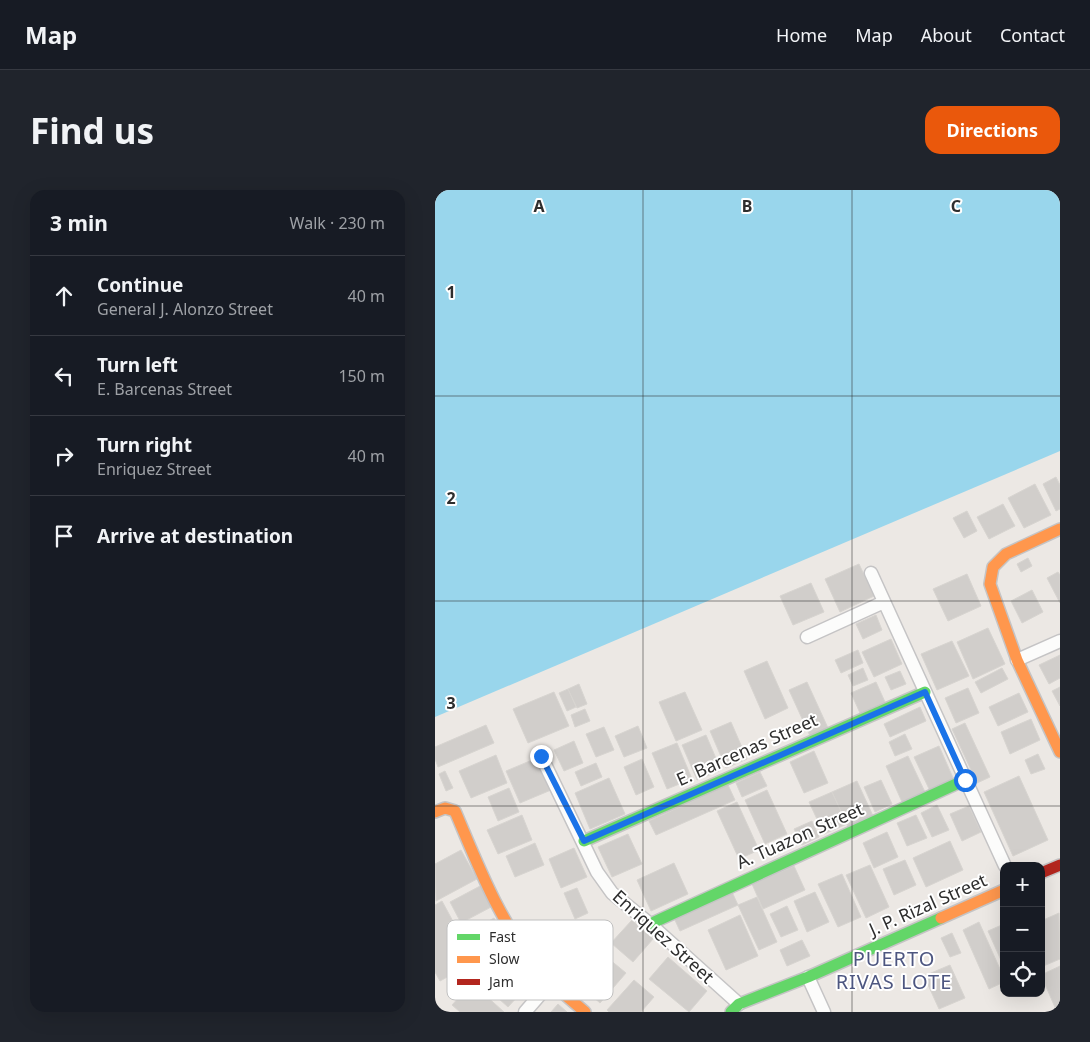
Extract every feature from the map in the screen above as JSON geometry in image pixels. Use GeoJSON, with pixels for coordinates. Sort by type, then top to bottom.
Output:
{"type":"FeatureCollection","features":[{"type":"Feature","properties":{"kind":"street"},"geometry":{"type":"LineString","coordinates":[[1059,747],[1017,660],[990,584],[993,567],[1006,554],[1060,529]]}},
{"type":"Feature","properties":{"kind":"street"},"geometry":{"type":"LineString","coordinates":[[871,573],[1003,862]]}},
{"type":"Feature","properties":{"kind":"street"},"geometry":{"type":"LineString","coordinates":[[807,637],[884,602]]}},
{"type":"Feature","properties":{"kind":"street"},"geometry":{"type":"LineString","coordinates":[[1017,660],[1060,640]]}},
{"type":"Feature","properties":{"kind":"street","name":"E. Barcenas Street"},"geometry":{"type":"LineString","coordinates":[[584,841],[925,692]]}},
{"type":"Feature","properties":{"kind":"street","name":"Enriquez Street"},"geometry":{"type":"LineString","coordinates":[[541,756],[584,841],[597,872],[612,893],[650,924],[735,1008]]}},
{"type":"Feature","properties":{"kind":"street","name":"A. Tuazon Street"},"geometry":{"type":"LineString","coordinates":[[650,924],[965,780]]}},
{"type":"Feature","properties":{"kind":"street"},"geometry":{"type":"LineString","coordinates":[[435,812],[445,808],[455,811],[496,905],[505,920]]}},
{"type":"Feature","properties":{"kind":"street"},"geometry":{"type":"LineString","coordinates":[[1045,871],[1060,865]]}},
{"type":"Feature","properties":{"kind":"street","name":"J. P. Rizal Street"},"geometry":{"type":"LineString","coordinates":[[735,1008],[1000,892]]}},
{"type":"Feature","properties":{"kind":"street"},"geometry":{"type":"LineString","coordinates":[[809,977],[824,1012]]}},
{"type":"Feature","properties":{"kind":"street"},"geometry":{"type":"LineString","coordinates":[[525,1012],[535,1000]]}},
{"type":"Feature","properties":{"kind":"street"},"geometry":{"type":"LineString","coordinates":[[571,1000],[585,1012]]}},
{"type":"Feature","properties":{"kind":"water"},"geometry":{"type":"Polygon","coordinates":[[[435,190],[1060,190],[1060,451],[435,717],[435,190]]]}},
{"type":"Feature","properties":{"kind":"building"},"geometry":{"type":"Polygon","coordinates":[[[1056,477],[1060,485],[1060,509],[1056,511],[1043,484],[1056,477]]]}},
{"type":"Feature","properties":{"kind":"building"},"geometry":{"type":"Polygon","coordinates":[[[1035,484],[1051,515],[1024,528],[1008,498],[1035,484]]]}},
{"type":"Feature","properties":{"kind":"building"},"geometry":{"type":"Polygon","coordinates":[[[1003,504],[1015,526],[989,539],[977,517],[1003,504]]]}},
{"type":"Feature","properties":{"kind":"building"},"geometry":{"type":"Polygon","coordinates":[[[967,511],[977,531],[964,538],[953,518],[967,511]]]}},
{"type":"Feature","properties":{"kind":"building"},"geometry":{"type":"Polygon","coordinates":[[[1028,558],[1032,566],[1021,572],[1017,564],[1028,558]]]}},
{"type":"Feature","properties":{"kind":"building"},"geometry":{"type":"Polygon","coordinates":[[[859,564],[874,596],[840,612],[825,579],[859,564]]]}},
{"type":"Feature","properties":{"kind":"building"},"geometry":{"type":"Polygon","coordinates":[[[1058,572],[1060,575],[1060,603],[1047,578],[1058,572]]]}},
{"type":"Feature","properties":{"kind":"building"},"geometry":{"type":"Polygon","coordinates":[[[967,574],[981,606],[948,621],[933,589],[967,574]]]}},
{"type":"Feature","properties":{"kind":"building"},"geometry":{"type":"Polygon","coordinates":[[[811,583],[824,612],[793,625],[780,596],[811,583]]]}},
{"type":"Feature","properties":{"kind":"building"},"geometry":{"type":"Polygon","coordinates":[[[1032,590],[1043,612],[1022,623],[1011,601],[1032,590]]]}},
{"type":"Feature","properties":{"kind":"building"},"geometry":{"type":"Polygon","coordinates":[[[876,615],[882,630],[863,639],[856,624],[876,615]]]}},
{"type":"Feature","properties":{"kind":"building"},"geometry":{"type":"Polygon","coordinates":[[[988,628],[1005,664],[973,679],[957,642],[988,628]]]}},
{"type":"Feature","properties":{"kind":"building"},"geometry":{"type":"Polygon","coordinates":[[[891,639],[902,664],[874,677],[862,652],[891,639]]]}},
{"type":"Feature","properties":{"kind":"building"},"geometry":{"type":"Polygon","coordinates":[[[952,641],[969,676],[937,690],[921,654],[952,641]]]}},
{"type":"Feature","properties":{"kind":"building"},"geometry":{"type":"Polygon","coordinates":[[[858,650],[863,663],[841,673],[835,660],[858,650]]]}},
{"type":"Feature","properties":{"kind":"building"},"geometry":{"type":"Polygon","coordinates":[[[1060,655],[1060,678],[1049,684],[1039,665],[1060,655]]]}},
{"type":"Feature","properties":{"kind":"building"},"geometry":{"type":"Polygon","coordinates":[[[767,661],[788,708],[765,719],[744,671],[767,661]]]}},
{"type":"Feature","properties":{"kind":"building"},"geometry":{"type":"Polygon","coordinates":[[[863,668],[868,680],[853,686],[848,675],[863,668]]]}},
{"type":"Feature","properties":{"kind":"building"},"geometry":{"type":"Polygon","coordinates":[[[1002,668],[1008,679],[981,693],[975,682],[1002,668]]]}},
{"type":"Feature","properties":{"kind":"building"},"geometry":{"type":"Polygon","coordinates":[[[900,671],[906,684],[891,690],[885,677],[900,671]]]}},
{"type":"Feature","properties":{"kind":"building"},"geometry":{"type":"Polygon","coordinates":[[[807,682],[828,728],[810,736],[789,690],[807,682]]]}},
{"type":"Feature","properties":{"kind":"building"},"geometry":{"type":"Polygon","coordinates":[[[876,682],[885,702],[860,713],[851,693],[876,682]]]}},
{"type":"Feature","properties":{"kind":"building"},"geometry":{"type":"Polygon","coordinates":[[[579,684],[587,704],[577,708],[568,689],[579,684]]]}},
{"type":"Feature","properties":{"kind":"building"},"geometry":{"type":"Polygon","coordinates":[[[1060,687],[1060,706],[1052,691],[1060,687]]]}},
{"type":"Feature","properties":{"kind":"building"},"geometry":{"type":"Polygon","coordinates":[[[968,688],[979,713],[956,723],[945,698],[968,688]]]}},
{"type":"Feature","properties":{"kind":"building"},"geometry":{"type":"Polygon","coordinates":[[[568,689],[576,707],[567,711],[559,693],[568,689]]]}},
{"type":"Feature","properties":{"kind":"building"},"geometry":{"type":"Polygon","coordinates":[[[554,692],[569,726],[528,743],[513,709],[554,692]]]}},
{"type":"Feature","properties":{"kind":"building"},"geometry":{"type":"Polygon","coordinates":[[[685,692],[702,730],[676,741],[659,702],[685,692]]]}},
{"type":"Feature","properties":{"kind":"building"},"geometry":{"type":"Polygon","coordinates":[[[1019,693],[1028,712],[998,726],[989,707],[1019,693]]]}},
{"type":"Feature","properties":{"kind":"building"},"geometry":{"type":"Polygon","coordinates":[[[920,707],[926,721],[890,737],[884,724],[920,707]]]}},
{"type":"Feature","properties":{"kind":"building"},"geometry":{"type":"Polygon","coordinates":[[[585,709],[590,721],[575,727],[571,715],[585,709]]]}},
{"type":"Feature","properties":{"kind":"building"},"geometry":{"type":"Polygon","coordinates":[[[1031,719],[1040,740],[1010,754],[1001,732],[1031,719]]]}},
{"type":"Feature","properties":{"kind":"building"},"geometry":{"type":"Polygon","coordinates":[[[731,722],[747,759],[726,768],[710,731],[731,722]]]}},
{"type":"Feature","properties":{"kind":"building"},"geometry":{"type":"Polygon","coordinates":[[[965,723],[990,777],[977,783],[952,729],[965,723]]]}},
{"type":"Feature","properties":{"kind":"building"},"geometry":{"type":"Polygon","coordinates":[[[486,725],[494,743],[438,767],[435,759],[435,747],[486,725]]]}},
{"type":"Feature","properties":{"kind":"building"},"geometry":{"type":"Polygon","coordinates":[[[638,726],[647,748],[624,757],[615,736],[638,726]]]}},
{"type":"Feature","properties":{"kind":"building"},"geometry":{"type":"Polygon","coordinates":[[[604,727],[614,750],[596,757],[586,734],[604,727]]]}},
{"type":"Feature","properties":{"kind":"building"},"geometry":{"type":"Polygon","coordinates":[[[905,734],[912,749],[895,756],[889,742],[905,734]]]}},
{"type":"Feature","properties":{"kind":"building"},"geometry":{"type":"Polygon","coordinates":[[[706,735],[721,770],[697,780],[682,745],[706,735]]]}},
{"type":"Feature","properties":{"kind":"building"},"geometry":{"type":"Polygon","coordinates":[[[574,741],[583,763],[564,771],[554,750],[574,741]]]}},
{"type":"Feature","properties":{"kind":"building"},"geometry":{"type":"Polygon","coordinates":[[[677,743],[692,779],[667,789],[652,753],[677,743]]]}},
{"type":"Feature","properties":{"kind":"building"},"geometry":{"type":"Polygon","coordinates":[[[939,746],[954,780],[930,791],[914,757],[939,746]]]}},
{"type":"Feature","properties":{"kind":"building"},"geometry":{"type":"Polygon","coordinates":[[[814,751],[828,783],[804,793],[790,762],[814,751]]]}},
{"type":"Feature","properties":{"kind":"building"},"geometry":{"type":"Polygon","coordinates":[[[1038,754],[1045,769],[1031,774],[1025,760],[1038,754]]]}},
{"type":"Feature","properties":{"kind":"building"},"geometry":{"type":"Polygon","coordinates":[[[496,755],[507,783],[471,798],[459,771],[496,755]]]}},
{"type":"Feature","properties":{"kind":"building"},"geometry":{"type":"Polygon","coordinates":[[[908,756],[925,792],[902,802],[886,766],[908,756]]]}},
{"type":"Feature","properties":{"kind":"building"},"geometry":{"type":"Polygon","coordinates":[[[537,758],[551,790],[520,803],[506,771],[537,758]]]}},
{"type":"Feature","properties":{"kind":"building"},"geometry":{"type":"Polygon","coordinates":[[[642,759],[654,787],[636,795],[624,767],[642,759]]]}},
{"type":"Feature","properties":{"kind":"building"},"geometry":{"type":"Polygon","coordinates":[[[596,763],[602,777],[581,786],[575,772],[596,763]]]}},
{"type":"Feature","properties":{"kind":"building"},"geometry":{"type":"Polygon","coordinates":[[[445,771],[453,788],[446,791],[439,774],[445,771]]]}},
{"type":"Feature","properties":{"kind":"building"},"geometry":{"type":"Polygon","coordinates":[[[760,772],[767,786],[742,797],[736,783],[760,772]]]}},
{"type":"Feature","properties":{"kind":"building"},"geometry":{"type":"Polygon","coordinates":[[[1019,776],[1048,840],[1013,856],[984,792],[1019,776]]]}},
{"type":"Feature","properties":{"kind":"building"},"geometry":{"type":"Polygon","coordinates":[[[609,778],[625,814],[590,829],[575,793],[609,778]]]}},
{"type":"Feature","properties":{"kind":"building"},"geometry":{"type":"Polygon","coordinates":[[[881,780],[892,804],[875,812],[864,787],[881,780]]]}},
{"type":"Feature","properties":{"kind":"building"},"geometry":{"type":"Polygon","coordinates":[[[857,781],[873,816],[848,827],[832,792],[857,781]]]}},
{"type":"Feature","properties":{"kind":"building"},"geometry":{"type":"Polygon","coordinates":[[[728,785],[735,800],[656,835],[649,821],[728,785]]]}},
{"type":"Feature","properties":{"kind":"building"},"geometry":{"type":"Polygon","coordinates":[[[509,788],[519,812],[498,821],[488,797],[509,788]]]}},
{"type":"Feature","properties":{"kind":"building"},"geometry":{"type":"Polygon","coordinates":[[[767,790],[787,834],[765,844],[745,800],[767,790]]]}},
{"type":"Feature","properties":{"kind":"building"},"geometry":{"type":"Polygon","coordinates":[[[832,792],[847,824],[824,834],[809,802],[832,792]]]}},
{"type":"Feature","properties":{"kind":"building"},"geometry":{"type":"Polygon","coordinates":[[[737,802],[759,850],[739,859],[717,811],[737,802]]]}},
{"type":"Feature","properties":{"kind":"building"},"geometry":{"type":"Polygon","coordinates":[[[937,805],[949,830],[932,837],[921,813],[937,805]]]}},
{"type":"Feature","properties":{"kind":"building"},"geometry":{"type":"Polygon","coordinates":[[[969,806],[981,832],[962,841],[950,814],[969,806]]]}},
{"type":"Feature","properties":{"kind":"building"},"geometry":{"type":"Polygon","coordinates":[[[522,815],[532,840],[498,854],[487,830],[522,815]]]}},
{"type":"Feature","properties":{"kind":"building"},"geometry":{"type":"Polygon","coordinates":[[[916,815],[927,838],[907,846],[897,823],[916,815]]]}},
{"type":"Feature","properties":{"kind":"building"},"geometry":{"type":"Polygon","coordinates":[[[812,821],[819,837],[802,845],[794,829],[812,821]]]}},
{"type":"Feature","properties":{"kind":"building"},"geometry":{"type":"Polygon","coordinates":[[[887,832],[898,857],[874,868],[863,843],[887,832]]]}},
{"type":"Feature","properties":{"kind":"building"},"geometry":{"type":"Polygon","coordinates":[[[628,834],[642,864],[612,877],[598,847],[628,834]]]}},
{"type":"Feature","properties":{"kind":"building"},"geometry":{"type":"Polygon","coordinates":[[[950,841],[963,870],[926,887],[913,858],[950,841]]]}},
{"type":"Feature","properties":{"kind":"building"},"geometry":{"type":"Polygon","coordinates":[[[535,843],[544,865],[515,877],[506,856],[535,843]]]}},
{"type":"Feature","properties":{"kind":"building"},"geometry":{"type":"Polygon","coordinates":[[[574,848],[587,877],[561,888],[549,859],[574,848]]]}},
{"type":"Feature","properties":{"kind":"building"},"geometry":{"type":"Polygon","coordinates":[[[461,850],[477,879],[436,901],[435,864],[461,850]]]}},
{"type":"Feature","properties":{"kind":"building"},"geometry":{"type":"Polygon","coordinates":[[[905,860],[916,885],[894,895],[883,869],[905,860]]]}},
{"type":"Feature","properties":{"kind":"building"},"geometry":{"type":"Polygon","coordinates":[[[674,863],[688,894],[651,911],[637,880],[674,863]]]}},
{"type":"Feature","properties":{"kind":"building"},"geometry":{"type":"Polygon","coordinates":[[[870,865],[889,907],[866,918],[846,875],[870,865]]]}},
{"type":"Feature","properties":{"kind":"building"},"geometry":{"type":"Polygon","coordinates":[[[794,866],[805,890],[763,909],[752,884],[794,866]]]}},
{"type":"Feature","properties":{"kind":"building"},"geometry":{"type":"Polygon","coordinates":[[[842,874],[861,917],[838,927],[818,884],[842,874]]]}},
{"type":"Feature","properties":{"kind":"building"},"geometry":{"type":"Polygon","coordinates":[[[482,885],[493,906],[467,920],[459,920],[450,902],[482,885]]]}},
{"type":"Feature","properties":{"kind":"building"},"geometry":{"type":"Polygon","coordinates":[[[577,888],[588,913],[575,919],[564,893],[577,888]]]}},
{"type":"Feature","properties":{"kind":"building"},"geometry":{"type":"Polygon","coordinates":[[[732,892],[738,905],[680,931],[674,918],[732,892]]]}},
{"type":"Feature","properties":{"kind":"building"},"geometry":{"type":"Polygon","coordinates":[[[815,892],[829,922],[807,932],[794,901],[815,892]]]}},
{"type":"Feature","properties":{"kind":"building"},"geometry":{"type":"Polygon","coordinates":[[[757,897],[777,942],[759,950],[738,905],[757,897]]]}},
{"type":"Feature","properties":{"kind":"building"},"geometry":{"type":"Polygon","coordinates":[[[442,901],[452,920],[447,920],[447,977],[440,981],[435,972],[435,905],[442,901]]]}},
{"type":"Feature","properties":{"kind":"building"},"geometry":{"type":"Polygon","coordinates":[[[787,906],[798,930],[781,937],[770,914],[787,906]]]}},
{"type":"Feature","properties":{"kind":"building"},"geometry":{"type":"Polygon","coordinates":[[[1059,913],[1060,959],[1045,965],[1045,952],[1045,919],[1059,913]]]}},
{"type":"Feature","properties":{"kind":"building"},"geometry":{"type":"Polygon","coordinates":[[[740,915],[758,956],[726,970],[708,930],[740,915]]]}},
{"type":"Feature","properties":{"kind":"building"},"geometry":{"type":"Polygon","coordinates":[[[632,920],[653,939],[633,962],[613,945],[613,941],[632,920]]]}},
{"type":"Feature","properties":{"kind":"building"},"geometry":{"type":"Polygon","coordinates":[[[979,922],[1000,969],[1000,984],[989,989],[963,930],[979,922]]]}},
{"type":"Feature","properties":{"kind":"building"},"geometry":{"type":"Polygon","coordinates":[[[1000,926],[1000,958],[988,931],[1000,926]]]}},
{"type":"Feature","properties":{"kind":"building"},"geometry":{"type":"Polygon","coordinates":[[[952,933],[961,953],[950,957],[941,938],[952,933]]]}},
{"type":"Feature","properties":{"kind":"building"},"geometry":{"type":"Polygon","coordinates":[[[802,940],[810,956],[787,966],[780,950],[802,940]]]}},
{"type":"Feature","properties":{"kind":"building"},"geometry":{"type":"Polygon","coordinates":[[[668,957],[707,991],[689,1012],[649,979],[668,957]]]}},
{"type":"Feature","properties":{"kind":"building"},"geometry":{"type":"Polygon","coordinates":[[[613,962],[626,973],[613,988],[613,962]]]}},
{"type":"Feature","properties":{"kind":"building"},"geometry":{"type":"Polygon","coordinates":[[[950,965],[965,998],[939,1009],[924,976],[950,965]]]}},
{"type":"Feature","properties":{"kind":"building"},"geometry":{"type":"Polygon","coordinates":[[[1060,966],[1060,1010],[1057,1012],[1045,984],[1045,973],[1060,966]]]}},
{"type":"Feature","properties":{"kind":"building"},"geometry":{"type":"Polygon","coordinates":[[[634,980],[654,997],[641,1012],[609,1012],[607,1010],[634,980]]]}},
{"type":"Feature","properties":{"kind":"building"},"geometry":{"type":"Polygon","coordinates":[[[457,1000],[491,1000],[504,1012],[460,1012],[452,1005],[457,1000]]]}},
{"type":"Feature","properties":{"kind":"building"},"geometry":{"type":"Polygon","coordinates":[[[500,1000],[514,1000],[508,1007],[500,1000]]]}},
{"type":"Feature","properties":{"kind":"building"},"geometry":{"type":"Polygon","coordinates":[[[558,1004],[567,1012],[551,1012],[558,1004]]]}},
{"type":"Feature","properties":{"kind":"traffic: fast"},"geometry":{"type":"LineString","coordinates":[[584,841],[925,692]]}},
{"type":"Feature","properties":{"kind":"traffic: fast"},"geometry":{"type":"LineString","coordinates":[[650,924],[965,780]]}},
{"type":"Feature","properties":{"kind":"traffic: fast"},"geometry":{"type":"LineString","coordinates":[[731,1012],[739,1004],[808,977],[941,918]]}},
{"type":"Feature","properties":{"kind":"traffic: slow"},"geometry":{"type":"LineString","coordinates":[[1060,529],[1006,554],[993,567],[990,584],[1017,660],[1060,752]]}},
{"type":"Feature","properties":{"kind":"traffic: slow"},"geometry":{"type":"LineString","coordinates":[[435,812],[445,808],[455,811],[490,892],[505,920]]}},
{"type":"Feature","properties":{"kind":"traffic: slow"},"geometry":{"type":"LineString","coordinates":[[941,918],[1000,892]]}},
{"type":"Feature","properties":{"kind":"traffic: slow"},"geometry":{"type":"LineString","coordinates":[[571,1000],[585,1012]]}},
{"type":"Feature","properties":{"kind":"traffic: jam"},"geometry":{"type":"LineString","coordinates":[[1045,871],[1060,865]]}},
{"type":"Feature","properties":{"kind":"district","name":"PUERTO RIVAS LOTE"},"geometry":{"type":"Point","coordinates":[894,970]}},
{"type":"Feature","properties":{"kind":"route"},"geometry":{"type":"LineString","coordinates":[[541,756],[584,841],[925,692],[965,780]]}}]}
